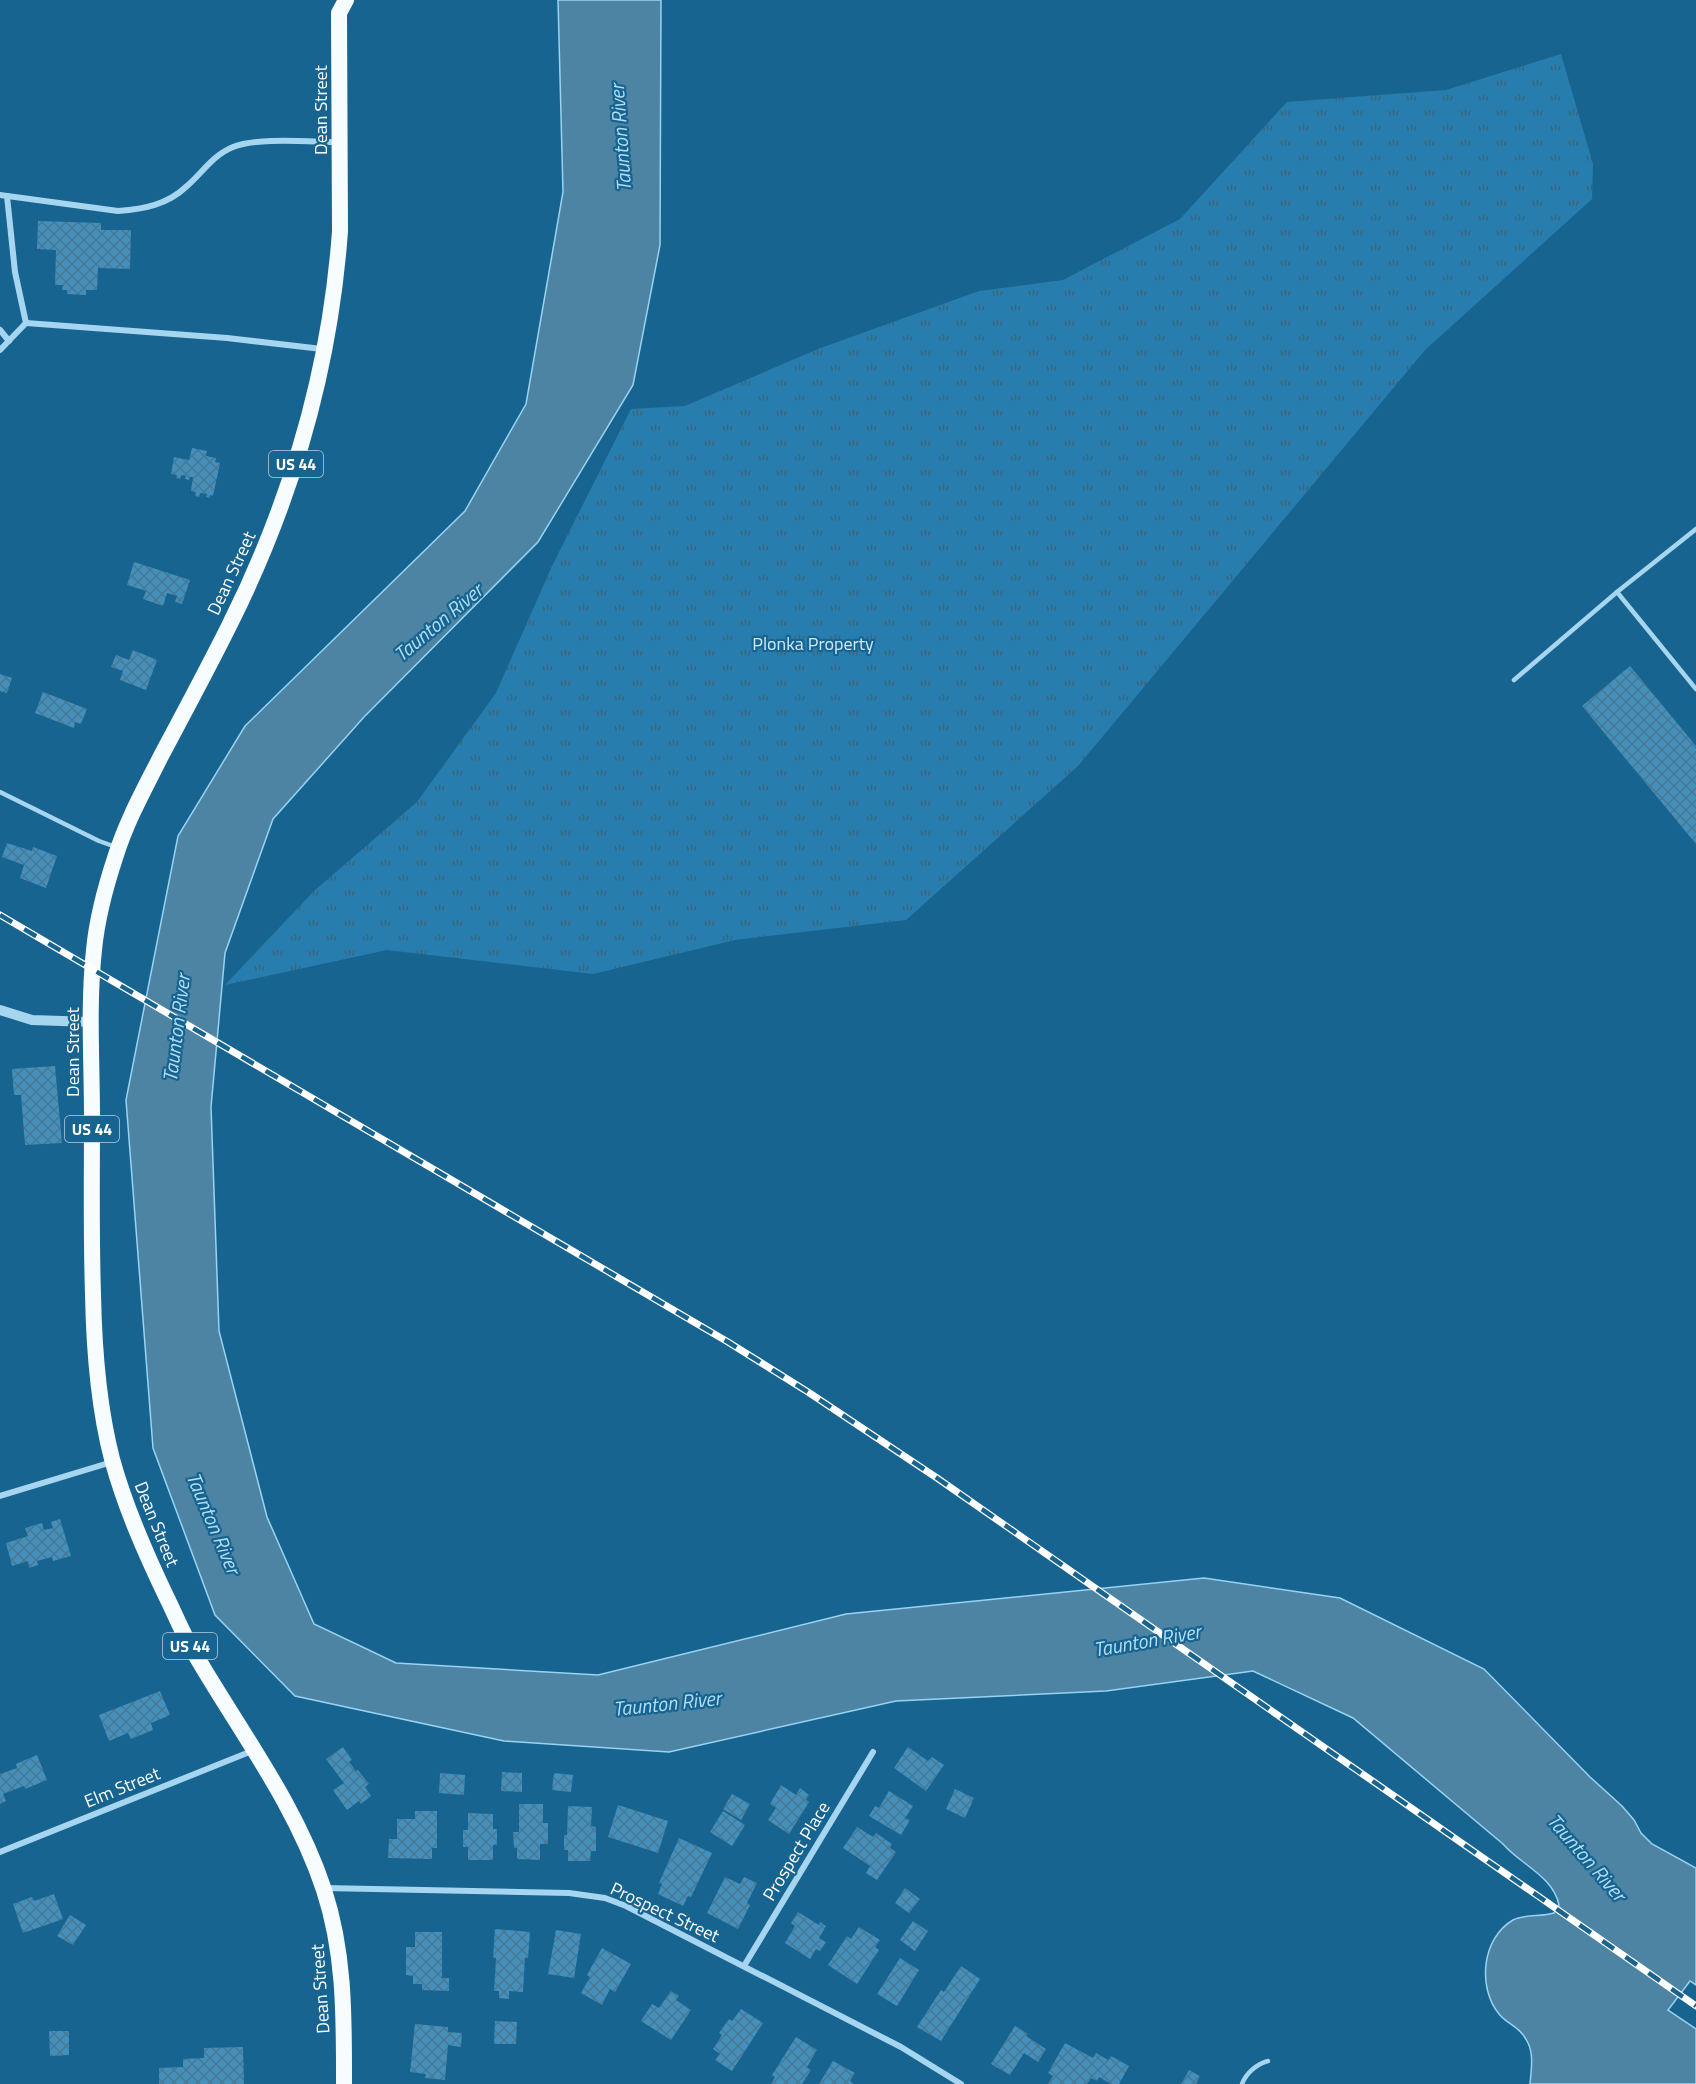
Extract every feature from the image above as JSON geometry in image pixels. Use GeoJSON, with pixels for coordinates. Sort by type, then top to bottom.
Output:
{"type":"FeatureCollection","features":[{"type":"Feature","properties":{"kind":"highway","name":"Dean Street"},"geometry":{"type":"LineString","coordinates":[[339,4],[340,231],[326,350],[299,455],[265,549],[231,623],[143,791],[119,848],[94,944],[91,1022],[93,1294],[99,1390],[113,1462],[140,1539],[190,1646],[255,1750],[301,1832],[324,1888],[335,1929],[342,1969],[344,2084]]}},
{"type":"Feature","properties":{"kind":"street"},"geometry":{"type":"LineString","coordinates":[[26,323],[3,196],[118,211],[137,210],[158,205],[172,197],[186,187],[219,154],[233,147],[258,142],[340,142]]}},
{"type":"Feature","properties":{"kind":"street"},"geometry":{"type":"LineString","coordinates":[[26,323],[227,338],[326,350]]}},
{"type":"Feature","properties":{"kind":"street"},"geometry":{"type":"LineString","coordinates":[[0,350],[26,323]]}},
{"type":"Feature","properties":{"kind":"street"},"geometry":{"type":"LineString","coordinates":[[0,330],[9,341]]}},
{"type":"Feature","properties":{"kind":"street"},"geometry":{"type":"LineString","coordinates":[[0,1010],[32,1020],[91,1022]]}},
{"type":"Feature","properties":{"kind":"street"},"geometry":{"type":"LineString","coordinates":[[0,1496],[113,1462]]}},
{"type":"Feature","properties":{"kind":"street","name":"Elm Street"},"geometry":{"type":"LineString","coordinates":[[0,1852],[255,1750]]}},
{"type":"Feature","properties":{"kind":"street","name":"Prospect Place"},"geometry":{"type":"LineString","coordinates":[[744,1966],[873,1752]]}},
{"type":"Feature","properties":{"kind":"street","name":"Prospect Street"},"geometry":{"type":"LineString","coordinates":[[324,1888],[569,1893],[605,1898],[626,1906],[901,2047],[962,2084]]}},
{"type":"Feature","properties":{"kind":"lane"},"geometry":{"type":"LineString","coordinates":[[1515,681],[1617,592],[1696,529]]}},
{"type":"Feature","properties":{"kind":"lane"},"geometry":{"type":"LineString","coordinates":[[1617,592],[1696,688]]}},
{"type":"Feature","properties":{"kind":"lane"},"geometry":{"type":"LineString","coordinates":[[0,792],[99,841],[119,848]]}},
{"type":"Feature","properties":{"kind":"lane"},"geometry":{"type":"LineString","coordinates":[[1242,2084],[1244,2078],[1259,2063],[1268,2061]]}},
{"type":"Feature","properties":{"kind":"green space","name":"Plonka Property"},"geometry":{"type":"Polygon","coordinates":[[[1561,54],[1593,164],[1592,199],[1425,350],[1078,766],[906,920],[735,940],[593,974],[387,950],[225,985],[314,891],[417,802],[496,693],[552,566],[631,409],[685,406],[818,349],[979,291],[1063,280],[1180,219],[1287,102],[1446,90],[1561,54]]]}},
{"type":"Feature","properties":{"kind":"water","name":"Taunton River"},"geometry":{"type":"Polygon","coordinates":[[[558,0],[661,0],[660,245],[633,385],[538,542],[364,717],[273,819],[225,953],[211,1107],[219,1331],[267,1517],[314,1624],[396,1663],[598,1675],[846,1614],[1204,1578],[1340,1598],[1484,1669],[1590,1777],[1622,1806],[1641,1833],[1652,1844],[1696,1868],[1696,1985],[1690,1981],[1668,2010],[1696,2029],[1696,2084],[1530,2084],[1532,2063],[1530,2048],[1522,2033],[1499,2014],[1492,2003],[1486,1977],[1486,1964],[1495,1938],[1513,1920],[1554,1913],[1559,1905],[1550,1886],[1353,1718],[1253,1671],[1106,1691],[896,1701],[669,1752],[504,1741],[295,1696],[215,1615],[153,1448],[126,1100],[178,836],[245,726],[465,511],[526,404],[563,192],[558,0]]]}},
{"type":"Feature","properties":{"kind":"building"},"geometry":{"type":"Polygon","coordinates":[[[38,221],[101,223],[101,230],[131,230],[130,269],[98,268],[97,290],[86,290],[86,295],[67,294],[67,290],[62,290],[63,285],[55,285],[56,250],[37,249],[38,221]]]}},
{"type":"Feature","properties":{"kind":"building"},"geometry":{"type":"Polygon","coordinates":[[[192,448],[207,451],[206,456],[216,458],[215,462],[220,463],[213,496],[210,495],[210,498],[206,497],[207,494],[200,493],[199,497],[195,496],[196,492],[191,491],[193,477],[189,480],[185,479],[186,476],[181,475],[180,479],[176,478],[177,475],[171,474],[174,457],[189,460],[192,448]]]}},
{"type":"Feature","properties":{"kind":"building"},"geometry":{"type":"Polygon","coordinates":[[[134,562],[190,580],[182,604],[175,602],[177,596],[167,593],[163,606],[143,599],[146,591],[127,585],[134,562]]]}},
{"type":"Feature","properties":{"kind":"building"},"geometry":{"type":"Polygon","coordinates":[[[133,650],[157,660],[146,690],[120,680],[123,671],[111,667],[116,655],[129,660],[133,650]]]}},
{"type":"Feature","properties":{"kind":"building"},"geometry":{"type":"Polygon","coordinates":[[[1630,666],[1696,746],[1696,844],[1582,706],[1630,666]]]}},
{"type":"Feature","properties":{"kind":"building"},"geometry":{"type":"Polygon","coordinates":[[[0,674],[12,678],[7,693],[0,691],[0,674]]]}},
{"type":"Feature","properties":{"kind":"building"},"geometry":{"type":"Polygon","coordinates":[[[43,692],[87,709],[81,724],[75,722],[74,728],[35,713],[43,692]]]}},
{"type":"Feature","properties":{"kind":"building"},"geometry":{"type":"Polygon","coordinates":[[[7,843],[32,851],[33,847],[57,856],[46,888],[20,878],[24,865],[2,857],[7,843]]]}},
{"type":"Feature","properties":{"kind":"building"},"geometry":{"type":"Polygon","coordinates":[[[55,1066],[62,1143],[25,1145],[21,1095],[14,1095],[12,1069],[55,1066]]]}},
{"type":"Feature","properties":{"kind":"building"},"geometry":{"type":"Polygon","coordinates":[[[60,1519],[71,1556],[53,1561],[52,1557],[37,1561],[38,1565],[29,1568],[28,1561],[12,1566],[6,1543],[28,1536],[25,1528],[42,1523],[44,1530],[53,1528],[51,1522],[60,1519]]]}},
{"type":"Feature","properties":{"kind":"building"},"geometry":{"type":"Polygon","coordinates":[[[160,1691],[170,1715],[151,1723],[153,1730],[131,1739],[128,1733],[109,1741],[99,1715],[160,1691]]]}},
{"type":"Feature","properties":{"kind":"building"},"geometry":{"type":"Polygon","coordinates":[[[343,1747],[352,1760],[349,1762],[369,1784],[365,1787],[371,1796],[361,1804],[359,1801],[347,1810],[333,1790],[344,1783],[326,1759],[343,1747]]]}},
{"type":"Feature","properties":{"kind":"building"},"geometry":{"type":"Polygon","coordinates":[[[908,1747],[928,1761],[932,1757],[944,1765],[926,1791],[894,1768],[908,1747]]]}},
{"type":"Feature","properties":{"kind":"building"},"geometry":{"type":"Polygon","coordinates":[[[37,1755],[47,1780],[25,1789],[24,1786],[3,1794],[6,1801],[0,1804],[0,1774],[17,1768],[16,1764],[37,1755]]]}},
{"type":"Feature","properties":{"kind":"building"},"geometry":{"type":"Polygon","coordinates":[[[502,1772],[522,1773],[522,1792],[501,1791],[502,1772]]]}},
{"type":"Feature","properties":{"kind":"building"},"geometry":{"type":"Polygon","coordinates":[[[440,1773],[465,1775],[464,1795],[439,1793],[440,1773]]]}},
{"type":"Feature","properties":{"kind":"building"},"geometry":{"type":"Polygon","coordinates":[[[554,1773],[573,1775],[571,1792],[552,1790],[554,1773]]]}},
{"type":"Feature","properties":{"kind":"building"},"geometry":{"type":"Polygon","coordinates":[[[781,1785],[796,1795],[800,1788],[809,1795],[806,1800],[809,1802],[789,1834],[768,1820],[776,1808],[770,1804],[781,1785]]]}},
{"type":"Feature","properties":{"kind":"building"},"geometry":{"type":"Polygon","coordinates":[[[955,1789],[974,1798],[965,1818],[946,1809],[955,1789]]]}},
{"type":"Feature","properties":{"kind":"building"},"geometry":{"type":"Polygon","coordinates":[[[889,1791],[913,1806],[905,1818],[910,1820],[901,1835],[869,1816],[875,1806],[879,1808],[889,1791]]]}},
{"type":"Feature","properties":{"kind":"building"},"geometry":{"type":"Polygon","coordinates":[[[732,1794],[750,1804],[741,1820],[723,1809],[732,1794]]]}},
{"type":"Feature","properties":{"kind":"building"},"geometry":{"type":"Polygon","coordinates":[[[519,1804],[543,1804],[543,1823],[548,1823],[548,1844],[540,1844],[540,1860],[517,1859],[513,1832],[519,1832],[519,1804]]]}},
{"type":"Feature","properties":{"kind":"building"},"geometry":{"type":"Polygon","coordinates":[[[618,1805],[668,1821],[658,1853],[608,1837],[618,1805]]]}},
{"type":"Feature","properties":{"kind":"building"},"geometry":{"type":"Polygon","coordinates":[[[568,1806],[592,1807],[591,1826],[596,1827],[596,1851],[591,1851],[590,1861],[568,1861],[568,1850],[564,1850],[564,1835],[567,1835],[568,1806]]]}},
{"type":"Feature","properties":{"kind":"building"},"geometry":{"type":"Polygon","coordinates":[[[415,1811],[437,1811],[437,1848],[432,1848],[432,1859],[388,1858],[389,1839],[397,1839],[397,1819],[415,1819],[415,1811]]]}},
{"type":"Feature","properties":{"kind":"building"},"geometry":{"type":"Polygon","coordinates":[[[723,1811],[745,1825],[732,1846],[710,1832],[723,1811]]]}},
{"type":"Feature","properties":{"kind":"building"},"geometry":{"type":"Polygon","coordinates":[[[468,1813],[493,1814],[493,1829],[497,1829],[497,1845],[493,1845],[493,1860],[468,1860],[468,1847],[463,1847],[463,1830],[468,1830],[468,1813]]]}},
{"type":"Feature","properties":{"kind":"building"},"geometry":{"type":"Polygon","coordinates":[[[857,1827],[873,1837],[876,1833],[892,1844],[890,1848],[896,1852],[877,1880],[866,1873],[870,1866],[843,1848],[857,1827]]]}},
{"type":"Feature","properties":{"kind":"building"},"geometry":{"type":"Polygon","coordinates":[[[679,1838],[712,1853],[691,1897],[688,1896],[683,1906],[658,1894],[662,1884],[659,1883],[679,1838]]]}},
{"type":"Feature","properties":{"kind":"building"},"geometry":{"type":"Polygon","coordinates":[[[725,1877],[740,1884],[744,1877],[757,1883],[747,1903],[750,1905],[738,1929],[707,1913],[725,1877]]]}},
{"type":"Feature","properties":{"kind":"building"},"geometry":{"type":"Polygon","coordinates":[[[905,1888],[920,1899],[909,1913],[895,1903],[905,1888]]]}},
{"type":"Feature","properties":{"kind":"building"},"geometry":{"type":"Polygon","coordinates":[[[54,1894],[63,1919],[23,1933],[13,1904],[32,1897],[34,1901],[54,1894]]]}},
{"type":"Feature","properties":{"kind":"building"},"geometry":{"type":"Polygon","coordinates":[[[798,1912],[819,1925],[820,1922],[826,1926],[819,1938],[826,1942],[820,1951],[816,1949],[810,1959],[785,1943],[795,1926],[791,1923],[798,1912]]]}},
{"type":"Feature","properties":{"kind":"building"},"geometry":{"type":"Polygon","coordinates":[[[70,1915],[86,1925],[73,1945],[57,1936],[70,1915]]]}},
{"type":"Feature","properties":{"kind":"building"},"geometry":{"type":"Polygon","coordinates":[[[913,1921],[928,1931],[915,1951],[900,1940],[913,1921]]]}},
{"type":"Feature","properties":{"kind":"building"},"geometry":{"type":"Polygon","coordinates":[[[859,1927],[880,1940],[875,1947],[879,1950],[857,1984],[828,1965],[847,1936],[851,1939],[859,1927]]]}},
{"type":"Feature","properties":{"kind":"building"},"geometry":{"type":"Polygon","coordinates":[[[495,1929],[530,1932],[528,1958],[525,1958],[523,1992],[509,1991],[509,1999],[499,1998],[499,1991],[494,1991],[495,1929]]]}},
{"type":"Feature","properties":{"kind":"building"},"geometry":{"type":"Polygon","coordinates":[[[556,1930],[581,1934],[574,1978],[548,1974],[556,1930]]]}},
{"type":"Feature","properties":{"kind":"building"},"geometry":{"type":"Polygon","coordinates":[[[415,1932],[442,1932],[442,1978],[449,1978],[449,1991],[422,1990],[422,1984],[413,1984],[413,1976],[406,1975],[406,1947],[415,1947],[415,1932]]]}},
{"type":"Feature","properties":{"kind":"building"},"geometry":{"type":"Polygon","coordinates":[[[602,1948],[631,1964],[615,1992],[610,1989],[602,2005],[581,1993],[590,1977],[587,1975],[602,1948]]]}},
{"type":"Feature","properties":{"kind":"building"},"geometry":{"type":"Polygon","coordinates":[[[900,1958],[919,1970],[897,2006],[877,1994],[900,1958]]]}},
{"type":"Feature","properties":{"kind":"building"},"geometry":{"type":"Polygon","coordinates":[[[961,1966],[980,1979],[941,2041],[917,2027],[941,1990],[944,1992],[961,1966]]]}},
{"type":"Feature","properties":{"kind":"building"},"geometry":{"type":"Polygon","coordinates":[[[671,1991],[679,1996],[676,2000],[691,2010],[671,2040],[641,2021],[652,2004],[659,2008],[671,1991]]]}},
{"type":"Feature","properties":{"kind":"building"},"geometry":{"type":"Polygon","coordinates":[[[741,2009],[763,2023],[732,2071],[715,2060],[720,2054],[713,2049],[722,2035],[719,2033],[729,2019],[732,2021],[741,2009]]]}},
{"type":"Feature","properties":{"kind":"building"},"geometry":{"type":"Polygon","coordinates":[[[495,2021],[517,2022],[516,2044],[494,2044],[495,2021]]]}},
{"type":"Feature","properties":{"kind":"building"},"geometry":{"type":"Polygon","coordinates":[[[415,2024],[448,2027],[448,2032],[462,2033],[461,2047],[448,2045],[445,2080],[425,2078],[426,2074],[410,2072],[415,2024]]]}},
{"type":"Feature","properties":{"kind":"building"},"geometry":{"type":"Polygon","coordinates":[[[1015,2026],[1046,2049],[1038,2062],[1024,2053],[1010,2075],[991,2064],[1015,2026]]]}},
{"type":"Feature","properties":{"kind":"building"},"geometry":{"type":"Polygon","coordinates":[[[49,2031],[69,2031],[69,2055],[50,2056],[49,2031]]]}},
{"type":"Feature","properties":{"kind":"building"},"geometry":{"type":"Polygon","coordinates":[[[796,2037],[817,2050],[807,2067],[811,2070],[802,2084],[771,2084],[775,2077],[772,2075],[796,2037]]]}},
{"type":"Feature","properties":{"kind":"building"},"geometry":{"type":"Polygon","coordinates":[[[1065,2043],[1093,2058],[1096,2053],[1108,2060],[1111,2056],[1129,2066],[1119,2084],[1111,2084],[1099,2077],[1097,2081],[1091,2078],[1087,2084],[1048,2084],[1053,2076],[1048,2073],[1065,2043]]]}},
{"type":"Feature","properties":{"kind":"building"},"geometry":{"type":"Polygon","coordinates":[[[243,2047],[244,2084],[159,2084],[159,2068],[183,2067],[183,2059],[204,2058],[204,2048],[243,2047]]]}},
{"type":"Feature","properties":{"kind":"building"},"geometry":{"type":"Polygon","coordinates":[[[833,2061],[855,2073],[850,2081],[854,2084],[819,2084],[833,2061]]]}},
{"type":"Feature","properties":{"kind":"building"},"geometry":{"type":"Polygon","coordinates":[[[1189,2070],[1200,2076],[1196,2084],[1181,2084],[1189,2070]]]}},
{"type":"Feature","properties":{"kind":"railway"},"geometry":{"type":"LineString","coordinates":[[0,915],[728,1342],[808,1392],[937,1478],[1696,2006]]}}]}
